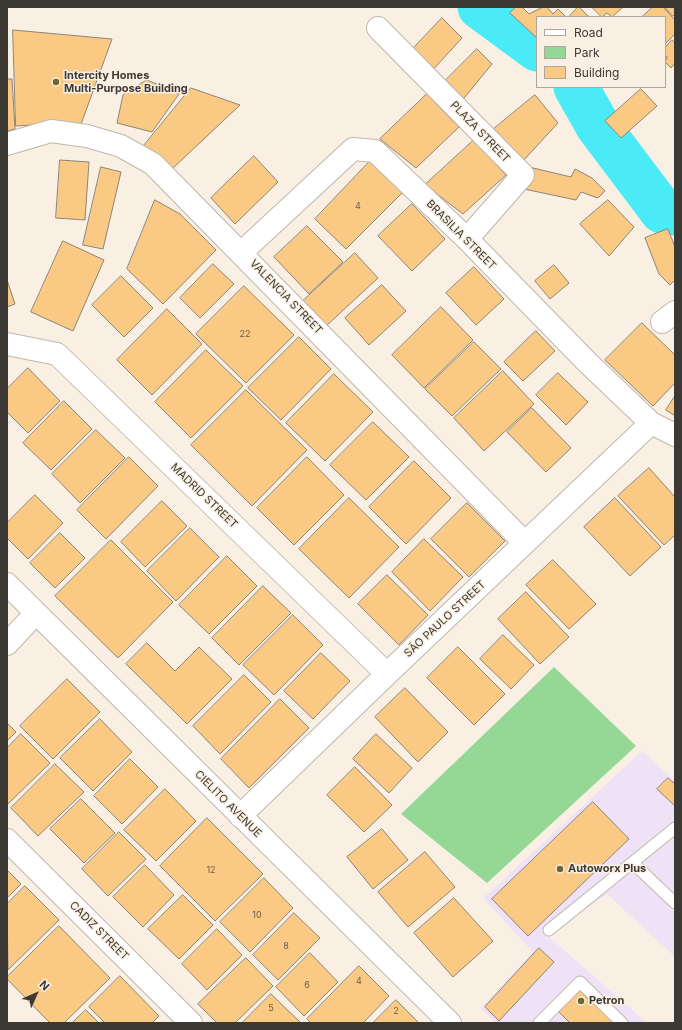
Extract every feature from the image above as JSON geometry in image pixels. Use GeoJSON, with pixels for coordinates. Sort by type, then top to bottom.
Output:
{"type":"FeatureCollection","features":[{"type":"Feature","properties":{"kind":"street","name":"PLAZA STREET"},"geometry":{"type":"LineString","coordinates":[[378,28],[523,175],[467,239]]}},
{"type":"Feature","properties":{"kind":"street","name":"VALENCIA STREET"},"geometry":{"type":"LineString","coordinates":[[7,144],[51,131],[87,136],[121,146],[153,164],[242,252],[525,543]]}},
{"type":"Feature","properties":{"kind":"street","name":"BRASILIA STREET"},"geometry":{"type":"LineString","coordinates":[[242,252],[353,149],[375,150],[467,239],[588,363],[651,423],[675,435]]}},
{"type":"Feature","properties":{"kind":"street","name":"MADRID STREET"},"geometry":{"type":"LineString","coordinates":[[7,344],[57,354],[387,674]]}},
{"type":"Feature","properties":{"kind":"street","name":"SÃO PAULO STREET"},"geometry":{"type":"LineString","coordinates":[[240,816],[651,423]]}},
{"type":"Feature","properties":{"kind":"street","name":"CIELITO AVENUE"},"geometry":{"type":"LineString","coordinates":[[7,584],[450,1023]]}},
{"type":"Feature","properties":{"kind":"street"},"geometry":{"type":"LineString","coordinates":[[7,644],[36,613]]}},
{"type":"Feature","properties":{"kind":"street","name":"CADIZ STREET"},"geometry":{"type":"LineString","coordinates":[[7,840],[191,1023]]}},
{"type":"Feature","properties":{"kind":"lane"},"geometry":{"type":"LineString","coordinates":[[549,930],[675,828]]}},
{"type":"Feature","properties":{"kind":"lane"},"geometry":{"type":"LineString","coordinates":[[632,863],[675,903]]}},
{"type":"Feature","properties":{"kind":"lane"},"geometry":{"type":"LineString","coordinates":[[539,1023],[580,982],[622,1023]]}},
{"type":"Feature","properties":{"kind":"shaded area"},"geometry":{"type":"Polygon","coordinates":[[[642,751],[675,781],[675,957],[607,894],[548,936],[647,1023],[496,1023],[481,1008],[533,952],[483,898],[642,751]]]}},
{"type":"Feature","properties":{"kind":"green space"},"geometry":{"type":"Polygon","coordinates":[[[554,667],[636,746],[487,883],[401,814],[554,667]]]}},
{"type":"Feature","properties":{"kind":"building"},"geometry":{"type":"Polygon","coordinates":[[[516,7],[522,7],[529,14],[543,7],[547,7],[553,14],[558,9],[565,16],[536,16],[536,37],[510,13],[516,7]]]}},
{"type":"Feature","properties":{"kind":"building"},"geometry":{"type":"Polygon","coordinates":[[[579,7],[588,16],[570,16],[579,7]]]}},
{"type":"Feature","properties":{"kind":"building"},"geometry":{"type":"Polygon","coordinates":[[[592,7],[623,7],[613,16],[607,13],[601,16],[592,7]]]}},
{"type":"Feature","properties":{"kind":"building"},"geometry":{"type":"Polygon","coordinates":[[[653,7],[663,7],[675,20],[675,34],[666,43],[666,16],[643,16],[653,7]]]}},
{"type":"Feature","properties":{"kind":"building"},"geometry":{"type":"Polygon","coordinates":[[[665,7],[675,7],[675,14],[673,16],[665,7]]]}},
{"type":"Feature","properties":{"kind":"building"},"geometry":{"type":"Polygon","coordinates":[[[442,18],[462,38],[430,73],[410,52],[442,18]]]}},
{"type":"Feature","properties":{"kind":"building","name":"Intercity Homes Multi-Purpose Building"},"geometry":{"type":"Polygon","coordinates":[[[13,30],[112,39],[80,127],[49,124],[16,126],[13,30]]]}},
{"type":"Feature","properties":{"kind":"building"},"geometry":{"type":"Polygon","coordinates":[[[672,40],[675,43],[675,63],[671,68],[666,63],[666,47],[672,40]]]}},
{"type":"Feature","properties":{"kind":"building"},"geometry":{"type":"Polygon","coordinates":[[[477,49],[492,64],[460,103],[442,84],[477,49]]]}},
{"type":"Feature","properties":{"kind":"building"},"geometry":{"type":"Polygon","coordinates":[[[7,79],[12,79],[15,129],[7,131],[7,79]]]}},
{"type":"Feature","properties":{"kind":"building"},"geometry":{"type":"Polygon","coordinates":[[[147,80],[179,94],[152,132],[117,123],[123,95],[147,80]]]}},
{"type":"Feature","properties":{"kind":"building"},"geometry":{"type":"Polygon","coordinates":[[[191,88],[240,105],[172,169],[142,148],[191,88]]]}},
{"type":"Feature","properties":{"kind":"building"},"geometry":{"type":"Polygon","coordinates":[[[641,89],[657,106],[621,138],[605,121],[641,89]]]}},
{"type":"Feature","properties":{"kind":"building"},"geometry":{"type":"Polygon","coordinates":[[[427,94],[459,127],[416,168],[380,139],[427,94]]]}},
{"type":"Feature","properties":{"kind":"building"},"geometry":{"type":"Polygon","coordinates":[[[535,95],[558,123],[522,162],[490,132],[535,95]]]}},
{"type":"Feature","properties":{"kind":"building"},"geometry":{"type":"Polygon","coordinates":[[[474,140],[506,175],[463,214],[425,185],[474,140]]]}},
{"type":"Feature","properties":{"kind":"building"},"geometry":{"type":"Polygon","coordinates":[[[254,156],[278,182],[235,224],[211,198],[254,156]]]}},
{"type":"Feature","properties":{"kind":"building"},"geometry":{"type":"Polygon","coordinates":[[[372,159],[402,193],[346,249],[315,219],[372,159]]]}},
{"type":"Feature","properties":{"kind":"building"},"geometry":{"type":"Polygon","coordinates":[[[60,160],[89,162],[85,220],[56,218],[60,160]]]}},
{"type":"Feature","properties":{"kind":"building"},"geometry":{"type":"Polygon","coordinates":[[[101,167],[121,172],[103,249],[83,245],[101,167]]]}},
{"type":"Feature","properties":{"kind":"building"},"geometry":{"type":"Polygon","coordinates":[[[529,167],[571,177],[575,169],[592,178],[605,191],[598,198],[581,192],[576,200],[524,189],[529,167]]]}},
{"type":"Feature","properties":{"kind":"building"},"geometry":{"type":"Polygon","coordinates":[[[155,200],[180,214],[216,250],[163,304],[127,269],[155,200]]]}},
{"type":"Feature","properties":{"kind":"building"},"geometry":{"type":"Polygon","coordinates":[[[608,200],[634,227],[609,256],[580,224],[608,200]]]}},
{"type":"Feature","properties":{"kind":"building"},"geometry":{"type":"Polygon","coordinates":[[[412,204],[445,239],[412,271],[378,236],[412,204]]]}},
{"type":"Feature","properties":{"kind":"building"},"geometry":{"type":"Polygon","coordinates":[[[307,226],[343,262],[309,294],[274,257],[307,226]]]}},
{"type":"Feature","properties":{"kind":"building"},"geometry":{"type":"Polygon","coordinates":[[[668,229],[675,247],[675,280],[670,285],[659,274],[645,238],[668,229]]]}},
{"type":"Feature","properties":{"kind":"building"},"geometry":{"type":"Polygon","coordinates":[[[63,241],[104,260],[73,331],[31,312],[63,241]]]}},
{"type":"Feature","properties":{"kind":"building"},"geometry":{"type":"Polygon","coordinates":[[[355,253],[378,278],[325,327],[302,302],[355,253]]]}},
{"type":"Feature","properties":{"kind":"building"},"geometry":{"type":"Polygon","coordinates":[[[213,264],[234,284],[200,318],[180,298],[213,264]]]}},
{"type":"Feature","properties":{"kind":"building"},"geometry":{"type":"Polygon","coordinates":[[[554,265],[569,283],[550,299],[535,281],[554,265]]]}},
{"type":"Feature","properties":{"kind":"building"},"geometry":{"type":"Polygon","coordinates":[[[474,267],[504,299],[476,325],[446,293],[474,267]]]}},
{"type":"Feature","properties":{"kind":"building"},"geometry":{"type":"Polygon","coordinates":[[[121,276],[153,308],[124,337],[92,305],[121,276]]]}},
{"type":"Feature","properties":{"kind":"building"},"geometry":{"type":"Polygon","coordinates":[[[7,280],[15,304],[7,307],[7,280]]]}},
{"type":"Feature","properties":{"kind":"building"},"geometry":{"type":"Polygon","coordinates":[[[382,285],[406,311],[369,345],[345,318],[382,285]]]}},
{"type":"Feature","properties":{"kind":"building"},"geometry":{"type":"Polygon","coordinates":[[[244,286],[294,335],[246,383],[196,334],[244,286]]]}},
{"type":"Feature","properties":{"kind":"building"},"geometry":{"type":"Polygon","coordinates":[[[441,307],[473,340],[424,388],[392,355],[441,307]]]}},
{"type":"Feature","properties":{"kind":"building"},"geometry":{"type":"Polygon","coordinates":[[[167,309],[202,344],[152,395],[117,360],[167,309]]]}},
{"type":"Feature","properties":{"kind":"building"},"geometry":{"type":"Polygon","coordinates":[[[642,323],[675,355],[675,383],[653,406],[605,360],[642,323]]]}},
{"type":"Feature","properties":{"kind":"building"},"geometry":{"type":"Polygon","coordinates":[[[536,331],[555,351],[523,381],[504,362],[536,331]]]}},
{"type":"Feature","properties":{"kind":"building"},"geometry":{"type":"Polygon","coordinates":[[[299,337],[331,369],[281,420],[248,388],[299,337]]]}},
{"type":"Feature","properties":{"kind":"building"},"geometry":{"type":"Polygon","coordinates":[[[474,342],[501,369],[452,416],[425,389],[474,342]]]}},
{"type":"Feature","properties":{"kind":"building"},"geometry":{"type":"Polygon","coordinates":[[[206,350],[243,386],[191,438],[155,402],[206,350]]]}},
{"type":"Feature","properties":{"kind":"building"},"geometry":{"type":"Polygon","coordinates":[[[28,368],[60,401],[28,433],[7,412],[7,389],[28,368]]]}},
{"type":"Feature","properties":{"kind":"building"},"geometry":{"type":"Polygon","coordinates":[[[503,371],[534,404],[484,451],[454,418],[503,371]]]}},
{"type":"Feature","properties":{"kind":"building"},"geometry":{"type":"Polygon","coordinates":[[[558,373],[588,402],[566,425],[536,395],[558,373]]]}},
{"type":"Feature","properties":{"kind":"building"},"geometry":{"type":"Polygon","coordinates":[[[334,374],[373,412],[325,461],[286,423],[334,374]]]}},
{"type":"Feature","properties":{"kind":"building"},"geometry":{"type":"Polygon","coordinates":[[[246,390],[307,450],[252,506],[191,445],[246,390]]]}},
{"type":"Feature","properties":{"kind":"building"},"geometry":{"type":"Polygon","coordinates":[[[675,396],[675,416],[666,410],[675,396]]]}},
{"type":"Feature","properties":{"kind":"building"},"geometry":{"type":"Polygon","coordinates":[[[64,401],[92,429],[51,470],[23,443],[64,401]]]}},
{"type":"Feature","properties":{"kind":"building"},"geometry":{"type":"Polygon","coordinates":[[[532,408],[571,448],[546,472],[507,432],[532,408]]]}},
{"type":"Feature","properties":{"kind":"building"},"geometry":{"type":"Polygon","coordinates":[[[373,422],[409,457],[366,500],[330,465],[373,422]]]}},
{"type":"Feature","properties":{"kind":"building"},"geometry":{"type":"Polygon","coordinates":[[[96,430],[125,458],[80,503],[52,474],[96,430]]]}},
{"type":"Feature","properties":{"kind":"building"},"geometry":{"type":"Polygon","coordinates":[[[129,457],[158,486],[106,539],[77,510],[129,457]]]}},
{"type":"Feature","properties":{"kind":"building"},"geometry":{"type":"Polygon","coordinates":[[[307,457],[344,495],[294,545],[257,508],[307,457]]]}},
{"type":"Feature","properties":{"kind":"building"},"geometry":{"type":"Polygon","coordinates":[[[414,461],[451,498],[406,544],[369,507],[414,461]]]}},
{"type":"Feature","properties":{"kind":"building"},"geometry":{"type":"Polygon","coordinates":[[[649,468],[675,497],[675,535],[664,545],[618,496],[649,468]]]}},
{"type":"Feature","properties":{"kind":"building"},"geometry":{"type":"Polygon","coordinates":[[[35,495],[63,523],[28,559],[7,538],[7,523],[35,495]]]}},
{"type":"Feature","properties":{"kind":"building"},"geometry":{"type":"Polygon","coordinates":[[[349,498],[399,547],[349,598],[299,549],[349,498]]]}},
{"type":"Feature","properties":{"kind":"building"},"geometry":{"type":"Polygon","coordinates":[[[615,498],[661,547],[630,576],[584,527],[615,498]]]}},
{"type":"Feature","properties":{"kind":"building"},"geometry":{"type":"Polygon","coordinates":[[[162,501],[187,526],[145,567],[121,542],[162,501]]]}},
{"type":"Feature","properties":{"kind":"building"},"geometry":{"type":"Polygon","coordinates":[[[467,503],[505,541],[469,577],[431,539],[467,503]]]}},
{"type":"Feature","properties":{"kind":"building"},"geometry":{"type":"Polygon","coordinates":[[[190,528],[219,557],[176,601],[147,571],[190,528]]]}},
{"type":"Feature","properties":{"kind":"building"},"geometry":{"type":"Polygon","coordinates":[[[60,533],[85,558],[55,588],[30,563],[60,533]]]}},
{"type":"Feature","properties":{"kind":"building"},"geometry":{"type":"Polygon","coordinates":[[[424,539],[463,577],[430,611],[392,572],[424,539]]]}},
{"type":"Feature","properties":{"kind":"building"},"geometry":{"type":"Polygon","coordinates":[[[111,540],[173,602],[118,658],[55,596],[111,540]]]}},
{"type":"Feature","properties":{"kind":"building"},"geometry":{"type":"Polygon","coordinates":[[[227,556],[257,586],[209,634],[179,605],[227,556]]]}},
{"type":"Feature","properties":{"kind":"building"},"geometry":{"type":"Polygon","coordinates":[[[553,560],[596,604],[569,629],[526,585],[553,560]]]}},
{"type":"Feature","properties":{"kind":"building"},"geometry":{"type":"Polygon","coordinates":[[[387,575],[428,615],[399,645],[358,604],[387,575]]]}},
{"type":"Feature","properties":{"kind":"building"},"geometry":{"type":"Polygon","coordinates":[[[263,586],[291,613],[239,665],[212,638],[263,586]]]}},
{"type":"Feature","properties":{"kind":"building"},"geometry":{"type":"Polygon","coordinates":[[[526,592],[569,637],[540,664],[498,619],[526,592]]]}},
{"type":"Feature","properties":{"kind":"building"},"geometry":{"type":"Polygon","coordinates":[[[293,615],[323,645],[274,695],[243,665],[293,615]]]}},
{"type":"Feature","properties":{"kind":"building"},"geometry":{"type":"Polygon","coordinates":[[[503,635],[534,665],[511,689],[480,659],[503,635]]]}},
{"type":"Feature","properties":{"kind":"building"},"geometry":{"type":"Polygon","coordinates":[[[147,643],[175,671],[199,647],[232,679],[187,724],[126,664],[147,643]]]}},
{"type":"Feature","properties":{"kind":"building"},"geometry":{"type":"Polygon","coordinates":[[[458,647],[505,694],[474,725],[427,678],[458,647]]]}},
{"type":"Feature","properties":{"kind":"building"},"geometry":{"type":"Polygon","coordinates":[[[321,653],[350,681],[313,719],[284,691],[321,653]]]}},
{"type":"Feature","properties":{"kind":"building"},"geometry":{"type":"Polygon","coordinates":[[[244,675],[271,702],[220,754],[193,726],[244,675]]]}},
{"type":"Feature","properties":{"kind":"building"},"geometry":{"type":"Polygon","coordinates":[[[67,679],[100,712],[53,759],[20,726],[67,679]]]}},
{"type":"Feature","properties":{"kind":"building"},"geometry":{"type":"Polygon","coordinates":[[[405,688],[448,732],[418,762],[375,717],[405,688]]]}},
{"type":"Feature","properties":{"kind":"building"},"geometry":{"type":"Polygon","coordinates":[[[280,699],[309,728],[249,788],[221,759],[280,699]]]}},
{"type":"Feature","properties":{"kind":"building"},"geometry":{"type":"Polygon","coordinates":[[[100,719],[132,752],[93,791],[60,758],[100,719]]]}},
{"type":"Feature","properties":{"kind":"building"},"geometry":{"type":"Polygon","coordinates":[[[7,723],[16,732],[7,741],[7,723]]]}},
{"type":"Feature","properties":{"kind":"building"},"geometry":{"type":"Polygon","coordinates":[[[21,734],[50,763],[7,805],[7,748],[21,734]]]}},
{"type":"Feature","properties":{"kind":"building"},"geometry":{"type":"Polygon","coordinates":[[[376,734],[412,768],[389,793],[353,759],[376,734]]]}},
{"type":"Feature","properties":{"kind":"building"},"geometry":{"type":"Polygon","coordinates":[[[130,759],[158,787],[122,824],[94,796],[130,759]]]}},
{"type":"Feature","properties":{"kind":"building"},"geometry":{"type":"Polygon","coordinates":[[[55,764],[84,792],[38,836],[11,808],[55,764]]]}},
{"type":"Feature","properties":{"kind":"building"},"geometry":{"type":"Polygon","coordinates":[[[355,767],[392,805],[364,832],[327,795],[355,767]]]}},
{"type":"Feature","properties":{"kind":"building"},"geometry":{"type":"Polygon","coordinates":[[[668,778],[675,784],[675,806],[657,789],[668,778]]]}},
{"type":"Feature","properties":{"kind":"building"},"geometry":{"type":"Polygon","coordinates":[[[165,789],[196,821],[156,861],[124,830],[165,789]]]}},
{"type":"Feature","properties":{"kind":"building"},"geometry":{"type":"Polygon","coordinates":[[[81,799],[115,833],[84,863],[50,829],[81,799]]]}},
{"type":"Feature","properties":{"kind":"building","name":"Autoworx Plus"},"geometry":{"type":"Polygon","coordinates":[[[593,802],[629,839],[528,936],[492,899],[593,802]]]}},
{"type":"Feature","properties":{"kind":"building"},"geometry":{"type":"Polygon","coordinates":[[[207,818],[263,874],[215,921],[160,866],[207,818]]]}},
{"type":"Feature","properties":{"kind":"building"},"geometry":{"type":"Polygon","coordinates":[[[382,829],[408,860],[373,889],[347,857],[382,829]]]}},
{"type":"Feature","properties":{"kind":"building"},"geometry":{"type":"Polygon","coordinates":[[[119,832],[146,859],[108,896],[82,869],[119,832]]]}},
{"type":"Feature","properties":{"kind":"building"},"geometry":{"type":"Polygon","coordinates":[[[425,852],[455,887],[408,927],[378,892],[425,852]]]}},
{"type":"Feature","properties":{"kind":"building"},"geometry":{"type":"Polygon","coordinates":[[[145,865],[174,895],[143,927],[113,897],[145,865]]]}},
{"type":"Feature","properties":{"kind":"building"},"geometry":{"type":"Polygon","coordinates":[[[7,870],[21,884],[7,898],[7,870]]]}},
{"type":"Feature","properties":{"kind":"building"},"geometry":{"type":"Polygon","coordinates":[[[264,878],[293,908],[250,952],[220,922],[264,878]]]}},
{"type":"Feature","properties":{"kind":"building"},"geometry":{"type":"Polygon","coordinates":[[[25,886],[59,920],[8,970],[7,904],[25,886]]]}},
{"type":"Feature","properties":{"kind":"building"},"geometry":{"type":"Polygon","coordinates":[[[183,895],[213,925],[179,959],[148,929],[183,895]]]}},
{"type":"Feature","properties":{"kind":"building"},"geometry":{"type":"Polygon","coordinates":[[[454,898],[493,941],[453,977],[414,933],[454,898]]]}},
{"type":"Feature","properties":{"kind":"building"},"geometry":{"type":"Polygon","coordinates":[[[294,913],[320,938],[278,980],[253,955],[294,913]]]}},
{"type":"Feature","properties":{"kind":"building"},"geometry":{"type":"Polygon","coordinates":[[[59,926],[110,978],[64,1023],[50,1023],[7,979],[7,977],[59,926]]]}},
{"type":"Feature","properties":{"kind":"building"},"geometry":{"type":"Polygon","coordinates":[[[217,929],[242,955],[207,990],[182,964],[217,929]]]}},
{"type":"Feature","properties":{"kind":"building"},"geometry":{"type":"Polygon","coordinates":[[[539,948],[554,962],[499,1021],[485,1007],[539,948]]]}},
{"type":"Feature","properties":{"kind":"building"},"geometry":{"type":"Polygon","coordinates":[[[310,953],[338,982],[304,1016],[276,987],[310,953]]]}},
{"type":"Feature","properties":{"kind":"building"},"geometry":{"type":"Polygon","coordinates":[[[246,958],[273,986],[235,1023],[217,1023],[198,1004],[246,958]]]}},
{"type":"Feature","properties":{"kind":"building"},"geometry":{"type":"Polygon","coordinates":[[[359,966],[389,996],[363,1023],[311,1023],[307,1019],[359,966]]]}},
{"type":"Feature","properties":{"kind":"building"},"geometry":{"type":"Polygon","coordinates":[[[120,976],[159,1016],[152,1023],[105,1023],[89,1007],[120,976]]]}},
{"type":"Feature","properties":{"kind":"building","name":"Petron"},"geometry":{"type":"Polygon","coordinates":[[[580,990],[614,1023],[570,1023],[559,1012],[580,990]]]}},
{"type":"Feature","properties":{"kind":"building"},"geometry":{"type":"Polygon","coordinates":[[[271,994],[301,1023],[242,1023],[271,994]]]}},
{"type":"Feature","properties":{"kind":"building"},"geometry":{"type":"Polygon","coordinates":[[[396,1000],[419,1023],[373,1023],[396,1000]]]}},
{"type":"Feature","properties":{"kind":"building"},"geometry":{"type":"Polygon","coordinates":[[[86,1010],[99,1023],[72,1023],[86,1010]]]}},
{"type":"Feature","properties":{"kind":"waterway"},"geometry":{"type":"LineString","coordinates":[[480,7],[536,48]]}},
{"type":"Feature","properties":{"kind":"waterway"},"geometry":{"type":"LineString","coordinates":[[577,88],[598,126],[662,211],[675,213]]}},
{"type":"Feature","properties":{"kind":"place","name":"Intercity Homes Multi-Purpose Building"},"geometry":{"type":"Point","coordinates":[56,82]}},
{"type":"Feature","properties":{"kind":"place","name":"Autoworx Plus"},"geometry":{"type":"Point","coordinates":[560,869]}},
{"type":"Feature","properties":{"kind":"place","name":"Petron"},"geometry":{"type":"Point","coordinates":[581,1001]}}]}
